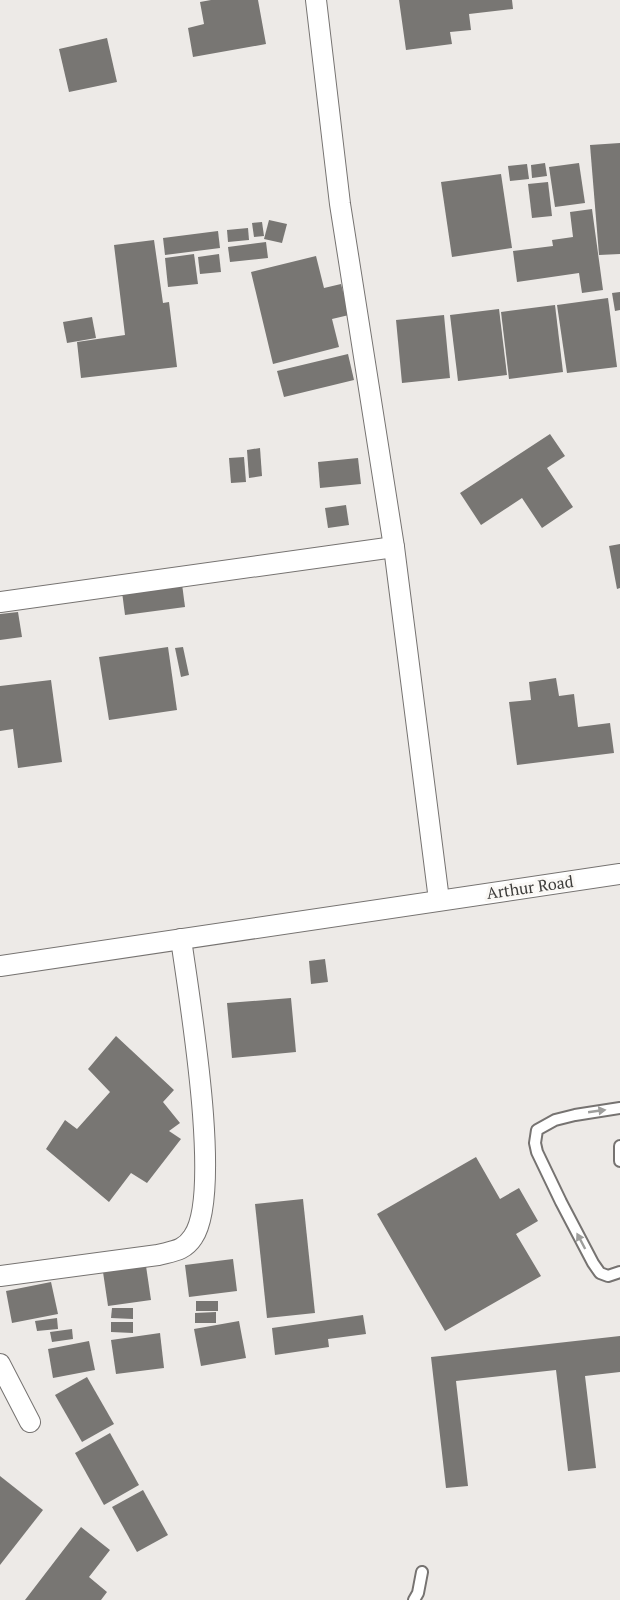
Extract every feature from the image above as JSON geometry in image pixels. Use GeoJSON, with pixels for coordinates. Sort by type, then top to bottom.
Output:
{"type":"FeatureCollection","features":[{"type":"Feature","properties":{"kind":"street"},"geometry":{"type":"LineString","coordinates":[[316,0],[340,204],[394,547],[439,900]]}},
{"type":"Feature","properties":{"kind":"street"},"geometry":{"type":"LineString","coordinates":[[0,602],[394,547]]}},
{"type":"Feature","properties":{"kind":"street","name":"Arthur Road"},"geometry":{"type":"LineString","coordinates":[[0,966],[620,874]]}},
{"type":"Feature","properties":{"kind":"street"},"geometry":{"type":"LineString","coordinates":[[0,1276],[158,1255],[183,1249],[195,1235],[203,1204],[205,1128],[181,939]]}},
{"type":"Feature","properties":{"kind":"street"},"geometry":{"type":"LineString","coordinates":[[0,1364],[30,1422]]}},
{"type":"Feature","properties":{"kind":"lane"},"geometry":{"type":"LineString","coordinates":[[620,1108],[555,1120],[537,1130],[535,1143],[561,1202],[593,1263],[600,1273],[608,1276],[620,1272]]}},
{"type":"Feature","properties":{"kind":"lane"},"geometry":{"type":"LineString","coordinates":[[620,1146],[620,1161]]}},
{"type":"Feature","properties":{"kind":"lane"},"geometry":{"type":"LineString","coordinates":[[414,1600],[418,1593],[422,1572]]}},
{"type":"Feature","properties":{"kind":"building"},"geometry":{"type":"Polygon","coordinates":[[[258,0],[266,44],[193,57],[188,28],[204,24],[200,2],[258,0]]]}},
{"type":"Feature","properties":{"kind":"building"},"geometry":{"type":"Polygon","coordinates":[[[399,0],[512,0],[513,9],[469,14],[471,30],[450,32],[452,44],[406,50],[399,0]]]}},
{"type":"Feature","properties":{"kind":"building"},"geometry":{"type":"Polygon","coordinates":[[[107,38],[117,82],[69,92],[59,49],[107,38]]]}},
{"type":"Feature","properties":{"kind":"building"},"geometry":{"type":"Polygon","coordinates":[[[620,143],[620,254],[599,255],[590,145],[620,143]]]}},
{"type":"Feature","properties":{"kind":"building"},"geometry":{"type":"Polygon","coordinates":[[[545,163],[547,176],[532,178],[531,165],[545,163]]]}},
{"type":"Feature","properties":{"kind":"building"},"geometry":{"type":"Polygon","coordinates":[[[579,163],[585,203],[555,207],[549,167],[579,163]]]}},
{"type":"Feature","properties":{"kind":"building"},"geometry":{"type":"Polygon","coordinates":[[[527,164],[529,179],[510,181],[508,166],[527,164]]]}},
{"type":"Feature","properties":{"kind":"building"},"geometry":{"type":"Polygon","coordinates":[[[501,174],[512,248],[452,257],[441,182],[501,174]]]}},
{"type":"Feature","properties":{"kind":"building"},"geometry":{"type":"Polygon","coordinates":[[[548,182],[552,216],[532,218],[528,184],[548,182]]]}},
{"type":"Feature","properties":{"kind":"building"},"geometry":{"type":"Polygon","coordinates":[[[592,209],[603,290],[582,293],[579,273],[517,282],[513,251],[553,246],[552,240],[573,237],[570,212],[592,209]]]}},
{"type":"Feature","properties":{"kind":"building"},"geometry":{"type":"Polygon","coordinates":[[[269,220],[287,224],[282,243],[264,239],[269,220]]]}},
{"type":"Feature","properties":{"kind":"building"},"geometry":{"type":"Polygon","coordinates":[[[262,222],[264,236],[254,237],[252,223],[262,222]]]}},
{"type":"Feature","properties":{"kind":"building"},"geometry":{"type":"Polygon","coordinates":[[[248,228],[249,240],[228,242],[227,230],[248,228]]]}},
{"type":"Feature","properties":{"kind":"building"},"geometry":{"type":"Polygon","coordinates":[[[218,231],[220,248],[165,255],[163,238],[218,231]]]}},
{"type":"Feature","properties":{"kind":"building"},"geometry":{"type":"Polygon","coordinates":[[[154,240],[163,303],[169,302],[177,367],[81,378],[77,342],[125,335],[114,245],[154,240]]]}},
{"type":"Feature","properties":{"kind":"building"},"geometry":{"type":"Polygon","coordinates":[[[266,242],[268,258],[230,262],[228,247],[266,242]]]}},
{"type":"Feature","properties":{"kind":"building"},"geometry":{"type":"Polygon","coordinates":[[[194,254],[198,284],[168,287],[165,258],[194,254]]]}},
{"type":"Feature","properties":{"kind":"building"},"geometry":{"type":"Polygon","coordinates":[[[219,254],[221,272],[200,274],[198,257],[219,254]]]}},
{"type":"Feature","properties":{"kind":"building"},"geometry":{"type":"Polygon","coordinates":[[[316,256],[324,288],[341,284],[349,315],[332,319],[339,347],[273,364],[251,272],[316,256]]]}},
{"type":"Feature","properties":{"kind":"building"},"geometry":{"type":"Polygon","coordinates":[[[620,292],[620,310],[615,311],[612,293],[620,292]]]}},
{"type":"Feature","properties":{"kind":"building"},"geometry":{"type":"Polygon","coordinates":[[[608,298],[617,367],[567,373],[557,305],[608,298]]]}},
{"type":"Feature","properties":{"kind":"building"},"geometry":{"type":"Polygon","coordinates":[[[555,305],[563,372],[509,379],[501,312],[555,305]]]}},
{"type":"Feature","properties":{"kind":"building"},"geometry":{"type":"Polygon","coordinates":[[[499,309],[507,375],[458,381],[450,315],[499,309]]]}},
{"type":"Feature","properties":{"kind":"building"},"geometry":{"type":"Polygon","coordinates":[[[444,315],[450,378],[402,383],[396,320],[444,315]]]}},
{"type":"Feature","properties":{"kind":"building"},"geometry":{"type":"Polygon","coordinates":[[[92,317],[96,338],[67,343],[63,322],[92,317]]]}},
{"type":"Feature","properties":{"kind":"building"},"geometry":{"type":"Polygon","coordinates":[[[348,354],[354,380],[284,397],[277,371],[348,354]]]}},
{"type":"Feature","properties":{"kind":"building"},"geometry":{"type":"Polygon","coordinates":[[[550,434],[565,456],[547,468],[573,507],[542,528],[522,498],[481,525],[460,493],[550,434]]]}},
{"type":"Feature","properties":{"kind":"building"},"geometry":{"type":"Polygon","coordinates":[[[260,448],[262,476],[249,478],[247,450],[260,448]]]}},
{"type":"Feature","properties":{"kind":"building"},"geometry":{"type":"Polygon","coordinates":[[[244,457],[246,482],[231,483],[229,458],[244,457]]]}},
{"type":"Feature","properties":{"kind":"building"},"geometry":{"type":"Polygon","coordinates":[[[358,458],[361,484],[320,488],[318,462],[358,458]]]}},
{"type":"Feature","properties":{"kind":"building"},"geometry":{"type":"Polygon","coordinates":[[[346,505],[349,525],[328,528],[325,508],[346,505]]]}},
{"type":"Feature","properties":{"kind":"building"},"geometry":{"type":"Polygon","coordinates":[[[620,544],[620,588],[617,589],[609,546],[620,544]]]}},
{"type":"Feature","properties":{"kind":"building"},"geometry":{"type":"Polygon","coordinates":[[[182,584],[185,607],[125,615],[122,592],[182,584]]]}},
{"type":"Feature","properties":{"kind":"building"},"geometry":{"type":"Polygon","coordinates":[[[18,612],[22,637],[0,640],[0,614],[18,612]]]}},
{"type":"Feature","properties":{"kind":"building"},"geometry":{"type":"Polygon","coordinates":[[[168,647],[177,710],[109,720],[99,657],[168,647]]]}},
{"type":"Feature","properties":{"kind":"building"},"geometry":{"type":"Polygon","coordinates":[[[183,647],[189,675],[181,677],[175,648],[183,647]]]}},
{"type":"Feature","properties":{"kind":"building"},"geometry":{"type":"Polygon","coordinates":[[[556,678],[559,696],[574,694],[578,727],[610,723],[614,753],[517,765],[509,702],[531,700],[529,682],[556,678]]]}},
{"type":"Feature","properties":{"kind":"building"},"geometry":{"type":"Polygon","coordinates":[[[51,680],[62,762],[18,768],[13,729],[0,731],[0,686],[51,680]]]}},
{"type":"Feature","properties":{"kind":"building"},"geometry":{"type":"Polygon","coordinates":[[[325,959],[328,982],[311,984],[309,961],[325,959]]]}},
{"type":"Feature","properties":{"kind":"building"},"geometry":{"type":"Polygon","coordinates":[[[291,998],[296,1052],[232,1058],[227,1003],[291,998]]]}},
{"type":"Feature","properties":{"kind":"building"},"geometry":{"type":"Polygon","coordinates":[[[116,1036],[174,1090],[163,1102],[180,1123],[169,1131],[181,1139],[147,1183],[131,1173],[109,1202],[46,1149],[65,1120],[77,1129],[110,1092],[88,1069],[116,1036]]]}},
{"type":"Feature","properties":{"kind":"building"},"geometry":{"type":"Polygon","coordinates":[[[476,1157],[500,1199],[519,1188],[538,1221],[516,1234],[541,1276],[445,1331],[377,1214],[476,1157]]]}},
{"type":"Feature","properties":{"kind":"building"},"geometry":{"type":"Polygon","coordinates":[[[303,1199],[315,1313],[267,1318],[255,1204],[303,1199]]]}},
{"type":"Feature","properties":{"kind":"building"},"geometry":{"type":"Polygon","coordinates":[[[233,1259],[237,1291],[189,1297],[185,1265],[233,1259]]]}},
{"type":"Feature","properties":{"kind":"building"},"geometry":{"type":"Polygon","coordinates":[[[146,1266],[151,1300],[108,1306],[103,1272],[146,1266]]]}},
{"type":"Feature","properties":{"kind":"building"},"geometry":{"type":"Polygon","coordinates":[[[51,1282],[58,1314],[12,1323],[6,1291],[51,1282]]]}},
{"type":"Feature","properties":{"kind":"building"},"geometry":{"type":"Polygon","coordinates":[[[196,1301],[218,1301],[218,1311],[196,1311],[196,1301]]]}},
{"type":"Feature","properties":{"kind":"building"},"geometry":{"type":"Polygon","coordinates":[[[112,1308],[133,1308],[133,1319],[111,1318],[112,1308]]]}},
{"type":"Feature","properties":{"kind":"building"},"geometry":{"type":"Polygon","coordinates":[[[216,1312],[216,1323],[195,1323],[195,1313],[216,1312]]]}},
{"type":"Feature","properties":{"kind":"building"},"geometry":{"type":"Polygon","coordinates":[[[363,1315],[366,1334],[328,1339],[329,1347],[275,1355],[272,1328],[363,1315]]]}},
{"type":"Feature","properties":{"kind":"building"},"geometry":{"type":"Polygon","coordinates":[[[57,1318],[58,1329],[37,1331],[35,1321],[57,1318]]]}},
{"type":"Feature","properties":{"kind":"building"},"geometry":{"type":"Polygon","coordinates":[[[239,1321],[246,1358],[201,1366],[194,1329],[239,1321]]]}},
{"type":"Feature","properties":{"kind":"building"},"geometry":{"type":"Polygon","coordinates":[[[111,1322],[133,1322],[133,1333],[111,1332],[111,1322]]]}},
{"type":"Feature","properties":{"kind":"building"},"geometry":{"type":"Polygon","coordinates":[[[72,1329],[73,1339],[52,1342],[50,1332],[72,1329]]]}},
{"type":"Feature","properties":{"kind":"building"},"geometry":{"type":"Polygon","coordinates":[[[160,1333],[164,1368],[116,1374],[111,1340],[160,1333]]]}},
{"type":"Feature","properties":{"kind":"building"},"geometry":{"type":"Polygon","coordinates":[[[620,1336],[620,1372],[585,1376],[596,1468],[568,1471],[556,1370],[456,1381],[468,1486],[446,1488],[431,1357],[620,1336]]]}},
{"type":"Feature","properties":{"kind":"building"},"geometry":{"type":"Polygon","coordinates":[[[89,1341],[95,1370],[53,1378],[48,1349],[89,1341]]]}},
{"type":"Feature","properties":{"kind":"building"},"geometry":{"type":"Polygon","coordinates":[[[87,1377],[114,1424],[82,1442],[55,1395],[87,1377]]]}},
{"type":"Feature","properties":{"kind":"building"},"geometry":{"type":"Polygon","coordinates":[[[110,1433],[139,1485],[104,1505],[75,1453],[110,1433]]]}},
{"type":"Feature","properties":{"kind":"building"},"geometry":{"type":"Polygon","coordinates":[[[0,1476],[43,1510],[0,1565],[0,1476]]]}},
{"type":"Feature","properties":{"kind":"building"},"geometry":{"type":"Polygon","coordinates":[[[143,1490],[168,1535],[137,1552],[112,1507],[143,1490]]]}},
{"type":"Feature","properties":{"kind":"building"},"geometry":{"type":"Polygon","coordinates":[[[81,1527],[110,1550],[89,1577],[107,1592],[101,1600],[25,1600],[81,1527]]]}}]}
